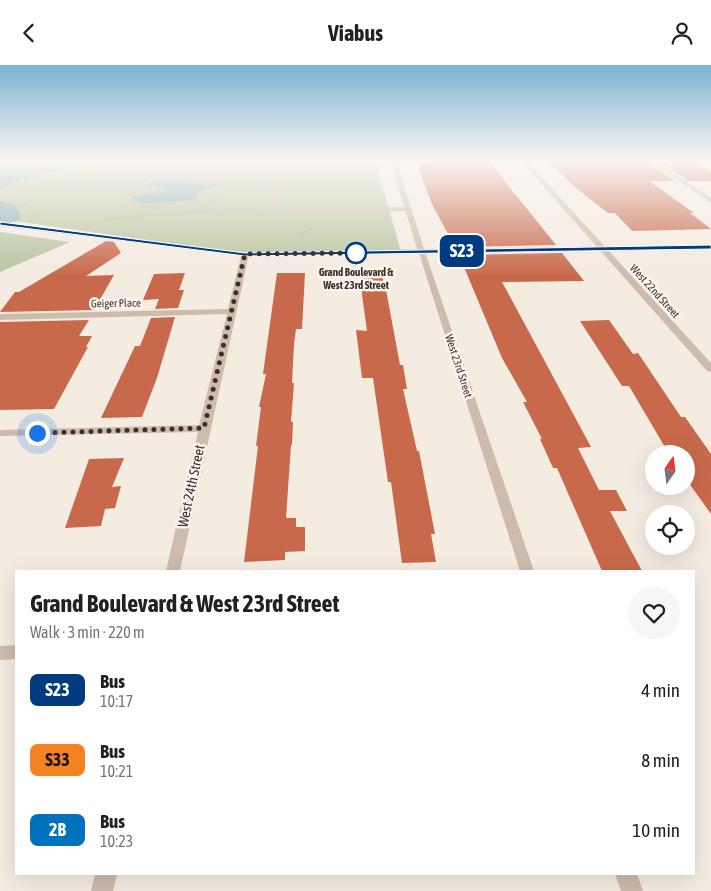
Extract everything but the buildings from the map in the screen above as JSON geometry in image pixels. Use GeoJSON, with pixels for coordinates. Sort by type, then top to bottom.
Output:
{"type":"FeatureCollection","features":[{"type":"Feature","properties":{"kind":"street"},"geometry":{"type":"LineString","coordinates":[[276,199],[274,205],[278,209],[288,211],[408,209]]}},
{"type":"Feature","properties":{"kind":"street","name":"West 23rd Street"},"geometry":{"type":"LineString","coordinates":[[405,199],[527,570]]}},
{"type":"Feature","properties":{"kind":"street","name":"West 22nd Street"},"geometry":{"type":"LineString","coordinates":[[557,199],[711,369]]}},
{"type":"Feature","properties":{"kind":"street"},"geometry":{"type":"LineString","coordinates":[[0,224],[245,254],[711,247]]}},
{"type":"Feature","properties":{"kind":"street","name":"West 24th Street"},"geometry":{"type":"LineString","coordinates":[[173,570],[245,254]]}},
{"type":"Feature","properties":{"kind":"street","name":"Geiger Place"},"geometry":{"type":"LineString","coordinates":[[0,317],[232,311]]}},
{"type":"Feature","properties":{"kind":"street"},"geometry":{"type":"LineString","coordinates":[[0,433],[204,428]]}},
{"type":"Feature","properties":{"kind":"street"},"geometry":{"type":"LineString","coordinates":[[0,653],[15,652]]}},
{"type":"Feature","properties":{"kind":"street"},"geometry":{"type":"LineString","coordinates":[[102,891],[106,875]]}},
{"type":"Feature","properties":{"kind":"street"},"geometry":{"type":"LineString","coordinates":[[626,875],[632,891]]}},
{"type":"Feature","properties":{"kind":"path"},"geometry":{"type":"LineString","coordinates":[[124,199],[122,204],[143,207],[196,203],[217,199]]}},
{"type":"Feature","properties":{"kind":"path"},"geometry":{"type":"LineString","coordinates":[[0,205],[17,201],[48,214]]}},
{"type":"Feature","properties":{"kind":"path"},"geometry":{"type":"LineString","coordinates":[[102,219],[240,208],[264,211]]}},
{"type":"Feature","properties":{"kind":"green space"},"geometry":{"type":"Polygon","coordinates":[[[0,199],[386,199],[401,252],[245,254],[0,219],[0,199]]]}},
{"type":"Feature","properties":{"kind":"green space"},"geometry":{"type":"Polygon","coordinates":[[[0,232],[70,242],[0,272],[0,232]]]}},
{"type":"Feature","properties":{"kind":"water"},"geometry":{"type":"Polygon","coordinates":[[[132,199],[196,199],[145,204],[132,201],[132,199]]]}},
{"type":"Feature","properties":{"kind":"waterway"},"geometry":{"type":"LineString","coordinates":[[0,208],[5,210],[9,216]]}},
{"type":"Feature","properties":{"kind":"bus line","name":"S23"},"geometry":{"type":"LineString","coordinates":[[0,224],[245,254],[711,247]]}},
{"type":"Feature","properties":{"kind":"place","name":"Grand Boulevard & West 23rd Street"},"geometry":{"type":"Point","coordinates":[356,253]}},
{"type":"Feature","properties":{"kind":"route"},"geometry":{"type":"LineString","coordinates":[[37,433],[204,428],[245,254],[356,253]]}}]}
